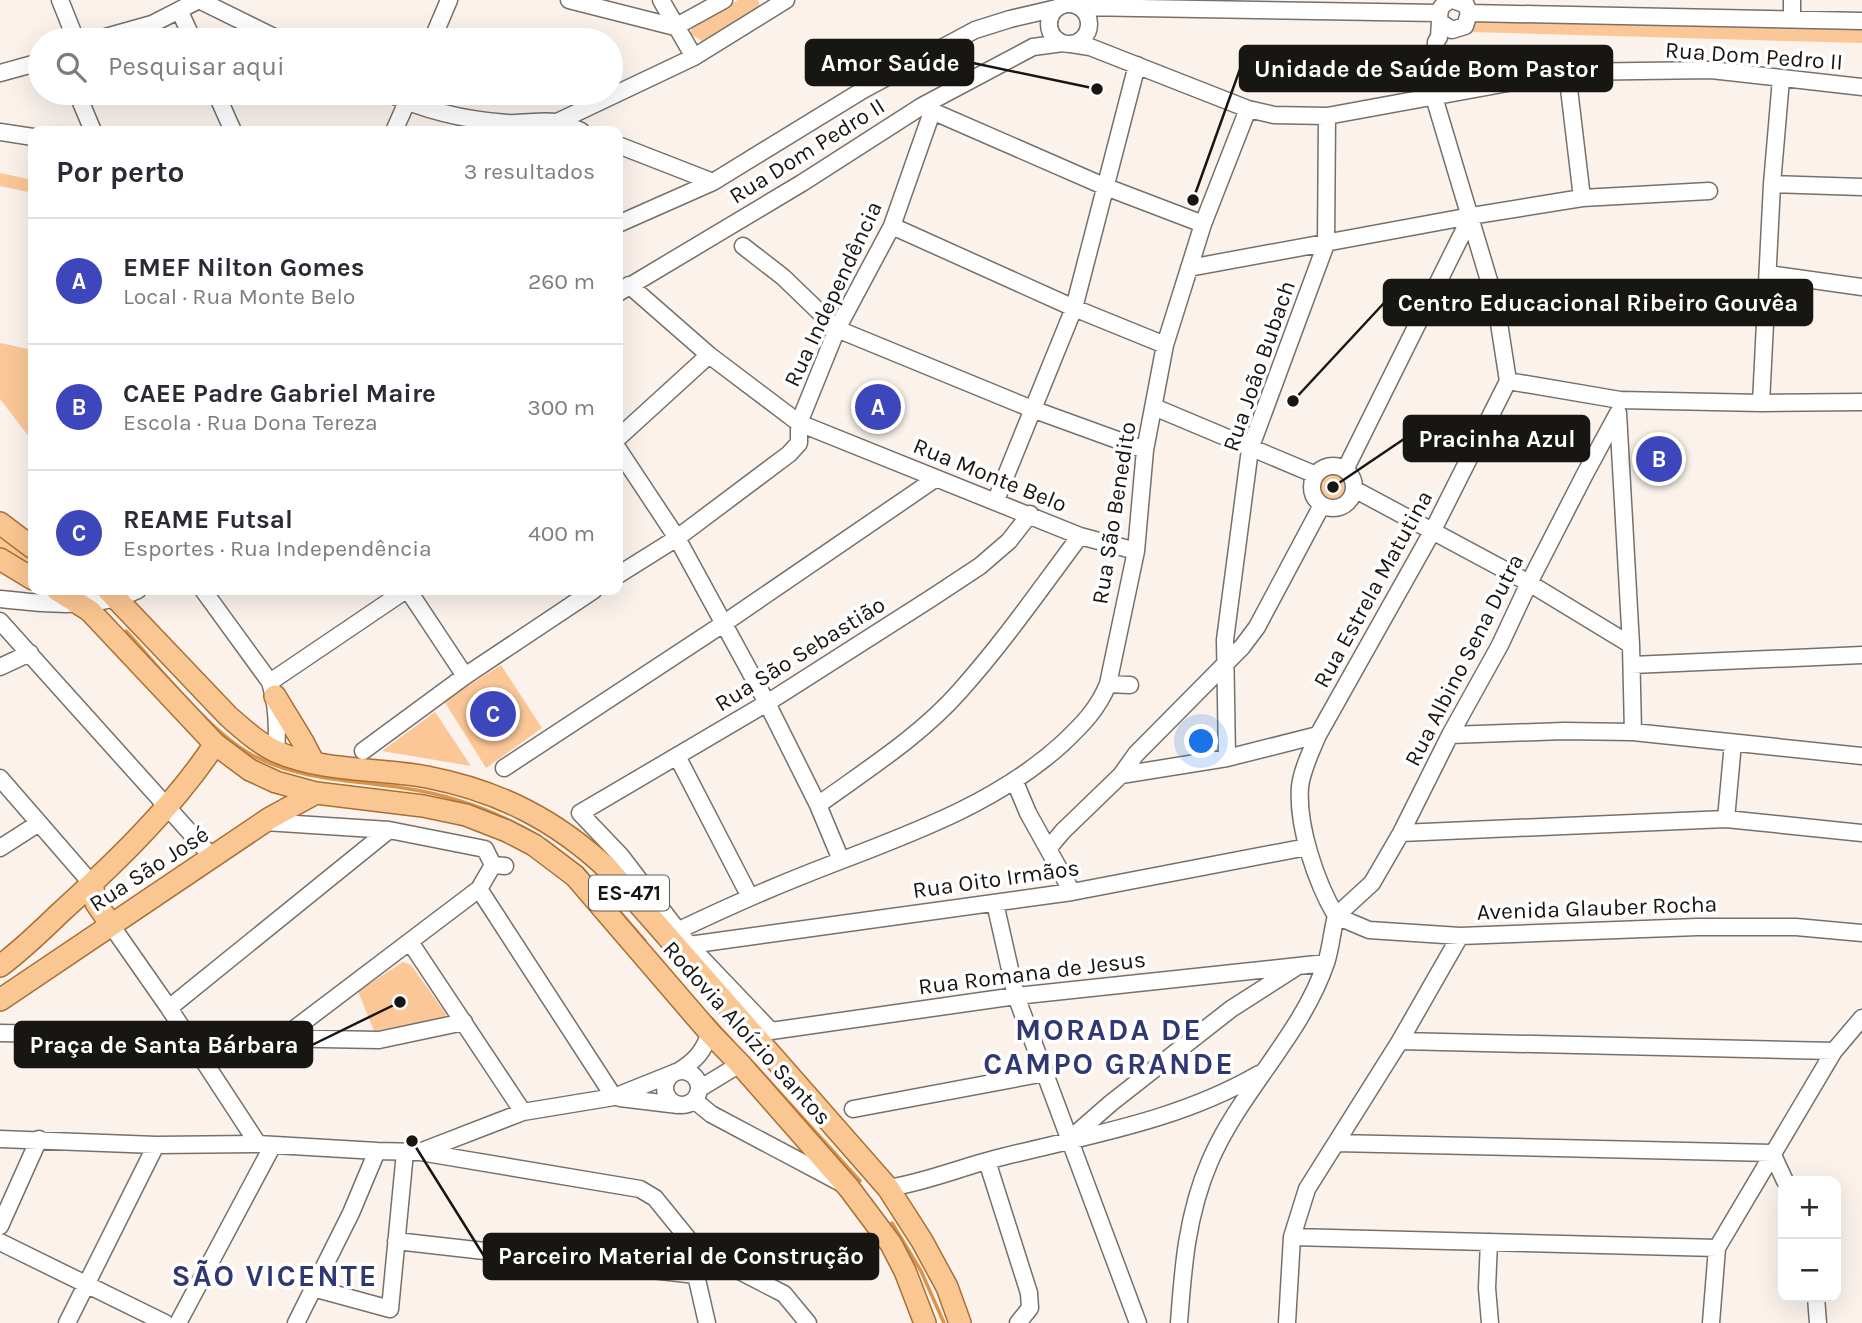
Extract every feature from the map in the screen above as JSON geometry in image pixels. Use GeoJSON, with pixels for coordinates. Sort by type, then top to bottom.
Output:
{"type":"FeatureCollection","features":[{"type":"Feature","properties":{"kind":"main road"},"geometry":{"type":"LineString","coordinates":[[0,523],[28,544]]}},
{"type":"Feature","properties":{"kind":"main road"},"geometry":{"type":"LineString","coordinates":[[0,559],[28,576]]}},
{"type":"Feature","properties":{"kind":"main road","name":"Rodovia Aloízio Santos"},"geometry":{"type":"LineString","coordinates":[[66,595],[80,603],[215,744],[250,770],[314,763],[426,777],[474,788],[539,817],[583,845],[609,870],[888,1188],[947,1287],[960,1323]]}},
{"type":"Feature","properties":{"kind":"main road"},"geometry":{"type":"LineString","coordinates":[[112,595],[113,637]]}},
{"type":"Feature","properties":{"kind":"main road","name":"Rodovia Aloízio Santos"},"geometry":{"type":"LineString","coordinates":[[113,595],[228,716],[261,743],[276,766],[316,793],[423,806],[466,815],[534,845],[575,876],[710,1033],[849,1188],[891,1244],[905,1270],[925,1323]]}},
{"type":"Feature","properties":{"kind":"main road"},"geometry":{"type":"LineString","coordinates":[[272,689],[314,763]]}},
{"type":"Feature","properties":{"kind":"main road","name":"Rua São José"},"geometry":{"type":"LineString","coordinates":[[0,966],[92,884],[168,805],[215,744]]}},
{"type":"Feature","properties":{"kind":"main road"},"geometry":{"type":"LineString","coordinates":[[268,820],[276,766]]}},
{"type":"Feature","properties":{"kind":"main road","name":"Rua São José"},"geometry":{"type":"LineString","coordinates":[[0,1000],[268,820],[316,793]]}},
{"type":"Feature","properties":{"kind":"main road"},"geometry":{"type":"LineString","coordinates":[[92,884],[96,903],[111,925]]}},
{"type":"Feature","properties":{"kind":"main road"},"geometry":{"type":"LineString","coordinates":[[849,1188],[888,1188],[877,1226]]}},
{"type":"Feature","properties":{"kind":"street"},"geometry":{"type":"LineString","coordinates":[[60,0],[71,28]]}},
{"type":"Feature","properties":{"kind":"street"},"geometry":{"type":"LineString","coordinates":[[138,28],[180,12],[199,0],[256,28]]}},
{"type":"Feature","properties":{"kind":"street"},"geometry":{"type":"LineString","coordinates":[[437,28],[449,0]]}},
{"type":"Feature","properties":{"kind":"street"},"geometry":{"type":"LineString","coordinates":[[569,0],[675,27],[724,0]]}},
{"type":"Feature","properties":{"kind":"street"},"geometry":{"type":"LineString","coordinates":[[661,0],[694,57]]}},
{"type":"Feature","properties":{"kind":"street"},"geometry":{"type":"LineString","coordinates":[[623,93],[694,57],[786,0]]}},
{"type":"Feature","properties":{"kind":"street"},"geometry":{"type":"LineString","coordinates":[[623,222],[713,183],[863,90],[975,30],[1010,19],[1068,4],[1079,7],[1095,4],[1202,5],[1442,26],[1465,26],[1469,13],[1466,5],[1452,0],[1445,3],[1442,26],[1436,42],[1434,97],[1496,304],[1508,381],[1619,406],[1862,402]]}},
{"type":"Feature","properties":{"kind":"street"},"geometry":{"type":"LineString","coordinates":[[1792,0],[1792,19]]}},
{"type":"Feature","properties":{"kind":"street"},"geometry":{"type":"LineString","coordinates":[[1057,8],[1050,17],[1049,28],[1054,38],[1067,44],[1084,38],[1095,4]]}},
{"type":"Feature","properties":{"kind":"street"},"geometry":{"type":"LineString","coordinates":[[1079,7],[1087,15],[1089,29]]}},
{"type":"Feature","properties":{"kind":"street"},"geometry":{"type":"LineString","coordinates":[[1469,13],[1677,8],[1792,19],[1862,21]]}},
{"type":"Feature","properties":{"kind":"street"},"geometry":{"type":"LineString","coordinates":[[180,12],[187,28]]}},
{"type":"Feature","properties":{"kind":"street","name":"Rua Dom Pedro II"},"geometry":{"type":"LineString","coordinates":[[623,289],[1033,47],[1067,44],[1090,47],[1248,109],[1274,115],[1327,116],[1567,72],[1711,70],[1862,87]]}},
{"type":"Feature","properties":{"kind":"street"},"geometry":{"type":"LineString","coordinates":[[996,500],[1074,307],[1137,65]]}},
{"type":"Feature","properties":{"kind":"street"},"geometry":{"type":"LineString","coordinates":[[0,74],[28,66]]}},
{"type":"Feature","properties":{"kind":"street"},"geometry":{"type":"LineString","coordinates":[[1567,72],[1582,198]]}},
{"type":"Feature","properties":{"kind":"street"},"geometry":{"type":"LineString","coordinates":[[1762,403],[1772,184],[1781,79]]}},
{"type":"Feature","properties":{"kind":"street"},"geometry":{"type":"LineString","coordinates":[[82,105],[91,126]]}},
{"type":"Feature","properties":{"kind":"street"},"geometry":{"type":"LineString","coordinates":[[221,105],[231,126]]}},
{"type":"Feature","properties":{"kind":"street"},"geometry":{"type":"LineString","coordinates":[[396,126],[406,105]]}},
{"type":"Feature","properties":{"kind":"street"},"geometry":{"type":"LineString","coordinates":[[425,105],[446,114],[486,121],[545,126]]}},
{"type":"Feature","properties":{"kind":"street"},"geometry":{"type":"LineString","coordinates":[[557,126],[599,105]]}},
{"type":"Feature","properties":{"kind":"street"},"geometry":{"type":"LineString","coordinates":[[927,109],[1106,187],[1203,224]]}},
{"type":"Feature","properties":{"kind":"street","name":"Rua Independência"},"geometry":{"type":"LineString","coordinates":[[623,572],[677,538],[789,454],[799,443],[799,423],[837,329],[892,226],[927,109]]}},
{"type":"Feature","properties":{"kind":"street","name":"Rua São Benedito"},"geometry":{"type":"LineString","coordinates":[[677,931],[750,897],[971,806],[1015,782],[1086,721],[1102,699],[1108,684],[1136,551],[1146,450],[1165,345],[1203,224],[1248,109]]}},
{"type":"Feature","properties":{"kind":"street","name":"Rua João Bubach"},"geometry":{"type":"LineString","coordinates":[[1227,758],[1224,666],[1227,618],[1250,449],[1326,244],[1327,116]]}},
{"type":"Feature","properties":{"kind":"street"},"geometry":{"type":"LineString","coordinates":[[0,132],[28,136]]}},
{"type":"Feature","properties":{"kind":"street"},"geometry":{"type":"LineString","coordinates":[[623,147],[713,183]]}},
{"type":"Feature","properties":{"kind":"street"},"geometry":{"type":"LineString","coordinates":[[1772,184],[1862,187]]}},
{"type":"Feature","properties":{"kind":"street"},"geometry":{"type":"LineString","coordinates":[[1189,268],[1582,198],[1709,191]]}},
{"type":"Feature","properties":{"kind":"street"},"geometry":{"type":"LineString","coordinates":[[1345,470],[1471,216]]}},
{"type":"Feature","properties":{"kind":"street"},"geometry":{"type":"LineString","coordinates":[[892,226],[1165,345]]}},
{"type":"Feature","properties":{"kind":"street"},"geometry":{"type":"LineString","coordinates":[[743,246],[783,277],[837,329],[1032,409],[1146,450]]}},
{"type":"Feature","properties":{"kind":"street"},"geometry":{"type":"LineString","coordinates":[[1496,304],[1768,282],[1862,287]]}},
{"type":"Feature","properties":{"kind":"street","name":"Rua Monte Belo"},"geometry":{"type":"LineString","coordinates":[[623,289],[799,423],[1080,536],[1136,551]]}},
{"type":"Feature","properties":{"kind":"street"},"geometry":{"type":"LineString","coordinates":[[623,433],[709,355]]}},
{"type":"Feature","properties":{"kind":"street","name":"Rua Estrela Matutina"},"geometry":{"type":"LineString","coordinates":[[1336,916],[1323,894],[1307,848],[1300,787],[1305,764],[1318,735],[1432,532],[1508,381]]}},
{"type":"Feature","properties":{"kind":"street"},"geometry":{"type":"LineString","coordinates":[[1619,406],[1633,732]]}},
{"type":"Feature","properties":{"kind":"street","name":"Rua Albino Sena Dutra"},"geometry":{"type":"LineString","coordinates":[[1336,916],[1371,883],[1401,833],[1450,735],[1500,645],[1528,583],[1619,406]]}},
{"type":"Feature","properties":{"kind":"street"},"geometry":{"type":"LineString","coordinates":[[1154,407],[1316,475]]}},
{"type":"Feature","properties":{"kind":"street"},"geometry":{"type":"LineString","coordinates":[[623,457],[677,538],[767,703],[818,805],[841,860]]}},
{"type":"Feature","properties":{"kind":"street"},"geometry":{"type":"LineString","coordinates":[[1329,467],[1345,470],[1352,478],[1354,489],[1350,499],[1342,506],[1331,508],[1322,505],[1313,491],[1316,475],[1329,467]]}},
{"type":"Feature","properties":{"kind":"street"},"geometry":{"type":"LineString","coordinates":[[504,768],[723,624],[935,479]]}},
{"type":"Feature","properties":{"kind":"street"},"geometry":{"type":"LineString","coordinates":[[1354,489],[1528,583],[1631,645]]}},
{"type":"Feature","properties":{"kind":"street"},"geometry":{"type":"LineString","coordinates":[[1048,849],[1121,775],[1136,754],[1206,681],[1224,666],[1257,627],[1322,505]]}},
{"type":"Feature","properties":{"kind":"street","name":"Rua São Sebastião"},"geometry":{"type":"LineString","coordinates":[[677,931],[629,867],[579,813],[767,703],[981,566],[1009,541],[1030,514]]}},
{"type":"Feature","properties":{"kind":"street"},"geometry":{"type":"LineString","coordinates":[[818,805],[916,733],[959,693],[1080,536]]}},
{"type":"Feature","properties":{"kind":"street"},"geometry":{"type":"LineString","coordinates":[[0,616],[8,600],[80,603],[108,595]]}},
{"type":"Feature","properties":{"kind":"street"},"geometry":{"type":"LineString","coordinates":[[206,595],[272,689],[278,735],[276,766]]}},
{"type":"Feature","properties":{"kind":"street"},"geometry":{"type":"LineString","coordinates":[[272,689],[400,595]]}},
{"type":"Feature","properties":{"kind":"street"},"geometry":{"type":"LineString","coordinates":[[410,595],[465,676]]}},
{"type":"Feature","properties":{"kind":"street"},"geometry":{"type":"LineString","coordinates":[[363,751],[465,676],[583,595]]}},
{"type":"Feature","properties":{"kind":"street"},"geometry":{"type":"LineString","coordinates":[[0,621],[213,858]]}},
{"type":"Feature","properties":{"kind":"street"},"geometry":{"type":"LineString","coordinates":[[0,667],[30,653]]}},
{"type":"Feature","properties":{"kind":"street"},"geometry":{"type":"LineString","coordinates":[[1632,665],[1862,655]]}},
{"type":"Feature","properties":{"kind":"street"},"geometry":{"type":"LineString","coordinates":[[1108,684],[1130,685]]}},
{"type":"Feature","properties":{"kind":"street"},"geometry":{"type":"LineString","coordinates":[[1450,735],[1633,732],[1862,756]]}},
{"type":"Feature","properties":{"kind":"street"},"geometry":{"type":"LineString","coordinates":[[1121,775],[1227,758],[1318,735]]}},
{"type":"Feature","properties":{"kind":"street"},"geometry":{"type":"LineString","coordinates":[[1727,819],[1733,743]]}},
{"type":"Feature","properties":{"kind":"street"},"geometry":{"type":"LineString","coordinates":[[677,756],[750,897]]}},
{"type":"Feature","properties":{"kind":"street"},"geometry":{"type":"LineString","coordinates":[[0,778],[92,884]]}},
{"type":"Feature","properties":{"kind":"street"},"geometry":{"type":"LineString","coordinates":[[1015,782],[1028,813],[1072,892]]}},
{"type":"Feature","properties":{"kind":"street"},"geometry":{"type":"LineString","coordinates":[[1401,833],[1727,819],[1862,833]]}},
{"type":"Feature","properties":{"kind":"street"},"geometry":{"type":"LineString","coordinates":[[268,820],[389,831],[485,849],[499,865],[479,889],[281,1039]]}},
{"type":"Feature","properties":{"kind":"street"},"geometry":{"type":"LineString","coordinates":[[0,848],[39,823]]}},
{"type":"Feature","properties":{"kind":"street"},"geometry":{"type":"LineString","coordinates":[[169,1008],[389,831]]}},
{"type":"Feature","properties":{"kind":"street","name":"Rua Oito Irmãos"},"geometry":{"type":"LineString","coordinates":[[689,945],[1072,892],[1307,848]]}},
{"type":"Feature","properties":{"kind":"street"},"geometry":{"type":"LineString","coordinates":[[479,889],[614,1097]]}},
{"type":"Feature","properties":{"kind":"street"},"geometry":{"type":"LineString","coordinates":[[995,903],[1016,996],[1138,1323]]}},
{"type":"Feature","properties":{"kind":"street"},"geometry":{"type":"LineString","coordinates":[[1179,1323],[1185,1249],[1193,1208],[1211,1160],[1263,1072],[1303,1012],[1326,963],[1336,916]]}},
{"type":"Feature","properties":{"kind":"street","name":"Avenida Glauber Rocha"},"geometry":{"type":"LineString","coordinates":[[1336,916],[1369,930],[1460,936],[1697,927],[1796,927],[1862,933]]}},
{"type":"Feature","properties":{"kind":"street"},"geometry":{"type":"LineString","coordinates":[[111,925],[265,1144]]}},
{"type":"Feature","properties":{"kind":"street"},"geometry":{"type":"LineString","coordinates":[[677,931],[689,945]]}},
{"type":"Feature","properties":{"kind":"street"},"geometry":{"type":"LineString","coordinates":[[1287,1323],[1292,1237],[1307,1188],[1400,1041],[1460,936]]}},
{"type":"Feature","properties":{"kind":"street"},"geometry":{"type":"LineString","coordinates":[[410,942],[523,1112]]}},
{"type":"Feature","properties":{"kind":"street","name":"Rua Romana de Jesus"},"geometry":{"type":"LineString","coordinates":[[689,945],[771,1031],[1016,996],[1326,963]]}},
{"type":"Feature","properties":{"kind":"street"},"geometry":{"type":"LineString","coordinates":[[1069,1140],[1111,1102],[1231,1009],[1298,966]]}},
{"type":"Feature","properties":{"kind":"street"},"geometry":{"type":"LineString","coordinates":[[1711,1323],[1717,1248],[1834,1051],[1862,1018]]}},
{"type":"Feature","properties":{"kind":"street"},"geometry":{"type":"LineString","coordinates":[[0,1033],[379,1040],[464,1022]]}},
{"type":"Feature","properties":{"kind":"street"},"geometry":{"type":"LineString","coordinates":[[710,1033],[704,1050],[696,1060],[666,1080],[664,1090],[669,1100],[690,1098],[740,1064]]}},
{"type":"Feature","properties":{"kind":"street"},"geometry":{"type":"LineString","coordinates":[[1400,1041],[1834,1051]]}},
{"type":"Feature","properties":{"kind":"street"},"geometry":{"type":"LineString","coordinates":[[614,1097],[676,1072],[693,1075],[690,1098]]}},
{"type":"Feature","properties":{"kind":"street"},"geometry":{"type":"LineString","coordinates":[[888,1188],[1127,1127],[1188,1108],[1227,1092],[1263,1072]]}},
{"type":"Feature","properties":{"kind":"street"},"geometry":{"type":"LineString","coordinates":[[853,1109],[1045,1073]]}},
{"type":"Feature","properties":{"kind":"street"},"geometry":{"type":"LineString","coordinates":[[412,1152],[523,1112],[614,1097],[690,1098],[711,1114],[849,1188]]}},
{"type":"Feature","properties":{"kind":"street"},"geometry":{"type":"LineString","coordinates":[[0,1139],[265,1144],[412,1152],[640,1188],[655,1198],[694,1245],[723,1264],[784,1294],[808,1323]]}},
{"type":"Feature","properties":{"kind":"street"},"geometry":{"type":"LineString","coordinates":[[0,1226],[39,1139]]}},
{"type":"Feature","properties":{"kind":"street"},"geometry":{"type":"LineString","coordinates":[[1336,1143],[1772,1153]]}},
{"type":"Feature","properties":{"kind":"street"},"geometry":{"type":"LineString","coordinates":[[67,1323],[156,1144]]}},
{"type":"Feature","properties":{"kind":"street"},"geometry":{"type":"LineString","coordinates":[[178,1323],[265,1144]]}},
{"type":"Feature","properties":{"kind":"street"},"geometry":{"type":"LineString","coordinates":[[296,1323],[351,1213],[377,1152]]}},
{"type":"Feature","properties":{"kind":"street"},"geometry":{"type":"LineString","coordinates":[[390,1309],[396,1241],[412,1152]]}},
{"type":"Feature","properties":{"kind":"street"},"geometry":{"type":"LineString","coordinates":[[1772,1153],[1783,1176]]}},
{"type":"Feature","properties":{"kind":"street"},"geometry":{"type":"LineString","coordinates":[[987,1161],[1029,1293],[1030,1308],[1018,1323]]}},
{"type":"Feature","properties":{"kind":"street"},"geometry":{"type":"LineString","coordinates":[[1292,1237],[1717,1248]]}},
{"type":"Feature","properties":{"kind":"street"},"geometry":{"type":"LineString","coordinates":[[396,1241],[696,1275]]}},
{"type":"Feature","properties":{"kind":"street"},"geometry":{"type":"LineString","coordinates":[[0,1242],[165,1323]]}},
{"type":"Feature","properties":{"kind":"street"},"geometry":{"type":"LineString","coordinates":[[1489,1242],[1487,1288],[1490,1323]]}},
{"type":"Feature","properties":{"kind":"street"},"geometry":{"type":"LineString","coordinates":[[694,1245],[696,1275],[707,1323]]}},
{"type":"Feature","properties":{"kind":"street"},"geometry":{"type":"LineString","coordinates":[[905,1270],[917,1323]]}},
{"type":"Feature","properties":{"kind":"street"},"geometry":{"type":"LineString","coordinates":[[313,1288],[390,1309],[400,1323]]}},
{"type":"Feature","properties":{"kind":"street"},"geometry":{"type":"LineString","coordinates":[[1816,1302],[1818,1323]]}},
{"type":"Feature","properties":{"kind":"shaded area"},"geometry":{"type":"Polygon","coordinates":[[[738,0],[758,0],[761,9],[702,41],[690,34],[693,24],[738,0]]]}},
{"type":"Feature","properties":{"kind":"shaded area"},"geometry":{"type":"Polygon","coordinates":[[[1471,20],[1862,27],[1862,43],[1471,32],[1471,20]]]}},
{"type":"Feature","properties":{"kind":"shaded area"},"geometry":{"type":"Polygon","coordinates":[[[0,173],[28,179],[28,192],[0,186],[0,173]]]}},
{"type":"Feature","properties":{"kind":"shaded area"},"geometry":{"type":"Polygon","coordinates":[[[0,343],[28,349],[28,435],[0,399],[0,343]]]}},
{"type":"Feature","properties":{"kind":"shaded area"},"geometry":{"type":"Polygon","coordinates":[[[1333,466],[1348,472],[1354,487],[1348,502],[1333,508],[1318,502],[1312,487],[1318,472],[1333,466]]]}},
{"type":"Feature","properties":{"kind":"shaded area"},"geometry":{"type":"Polygon","coordinates":[[[0,531],[28,552],[28,571],[0,553],[0,531]]]}},
{"type":"Feature","properties":{"kind":"shaded area"},"geometry":{"type":"Polygon","coordinates":[[[501,665],[542,728],[486,768],[444,701],[501,665]]]}},
{"type":"Feature","properties":{"kind":"shaded area"},"geometry":{"type":"Polygon","coordinates":[[[435,712],[471,766],[382,751],[435,712]]]}},
{"type":"Feature","properties":{"kind":"shaded area"},"geometry":{"type":"Polygon","coordinates":[[[403,962],[411,965],[446,1014],[446,1018],[374,1031],[358,991],[403,962]]]}},
{"type":"Feature","properties":{"kind":"waterway"},"geometry":{"type":"LineString","coordinates":[[126,631],[219,731],[252,755],[288,770],[456,799],[489,811],[538,836]]}},
{"type":"Feature","properties":{"kind":"waterway"},"geometry":{"type":"LineString","coordinates":[[545,840],[582,868],[645,941]]}},
{"type":"Feature","properties":{"kind":"waterway"},"geometry":{"type":"LineString","coordinates":[[711,1018],[732,1041]]}},
{"type":"Feature","properties":{"kind":"waterway"},"geometry":{"type":"LineString","coordinates":[[754,1064],[860,1181]]}},
{"type":"Feature","properties":{"kind":"waterway"},"geometry":{"type":"LineString","coordinates":[[892,1223],[921,1271],[944,1323]]}},
{"type":"Feature","properties":{"kind":"place","name":"Amor Saúde"},"geometry":{"type":"Point","coordinates":[1097,89]}},
{"type":"Feature","properties":{"kind":"place","name":"Unidade de Saúde Bom Pastor"},"geometry":{"type":"Point","coordinates":[1193,200]}},
{"type":"Feature","properties":{"kind":"place","name":"Centro Educacional Ribeiro Gouvêa"},"geometry":{"type":"Point","coordinates":[1293,401]}},
{"type":"Feature","properties":{"kind":"place","name":"EMEF Nilton Gomes"},"geometry":{"type":"Point","coordinates":[878,407]}},
{"type":"Feature","properties":{"kind":"place","name":"CAEE Padre Gabriel Maire"},"geometry":{"type":"Point","coordinates":[1659,459]}},
{"type":"Feature","properties":{"kind":"place","name":"Pracinha Azul"},"geometry":{"type":"Point","coordinates":[1333,487]}},
{"type":"Feature","properties":{"kind":"place","name":"REAME Futsal"},"geometry":{"type":"Point","coordinates":[493,714]}},
{"type":"Feature","properties":{"kind":"place","name":"Praça de Santa Bárbara"},"geometry":{"type":"Point","coordinates":[400,1002]}},
{"type":"Feature","properties":{"kind":"place","name":"Parceiro Material de Construção"},"geometry":{"type":"Point","coordinates":[412,1141]}},
{"type":"Feature","properties":{"kind":"district","name":"MORADA DE CAMPO GRANDE"},"geometry":{"type":"Point","coordinates":[1109,1047]}},
{"type":"Feature","properties":{"kind":"district","name":"SÃO VICENTE"},"geometry":{"type":"Point","coordinates":[275,1276]}}]}
